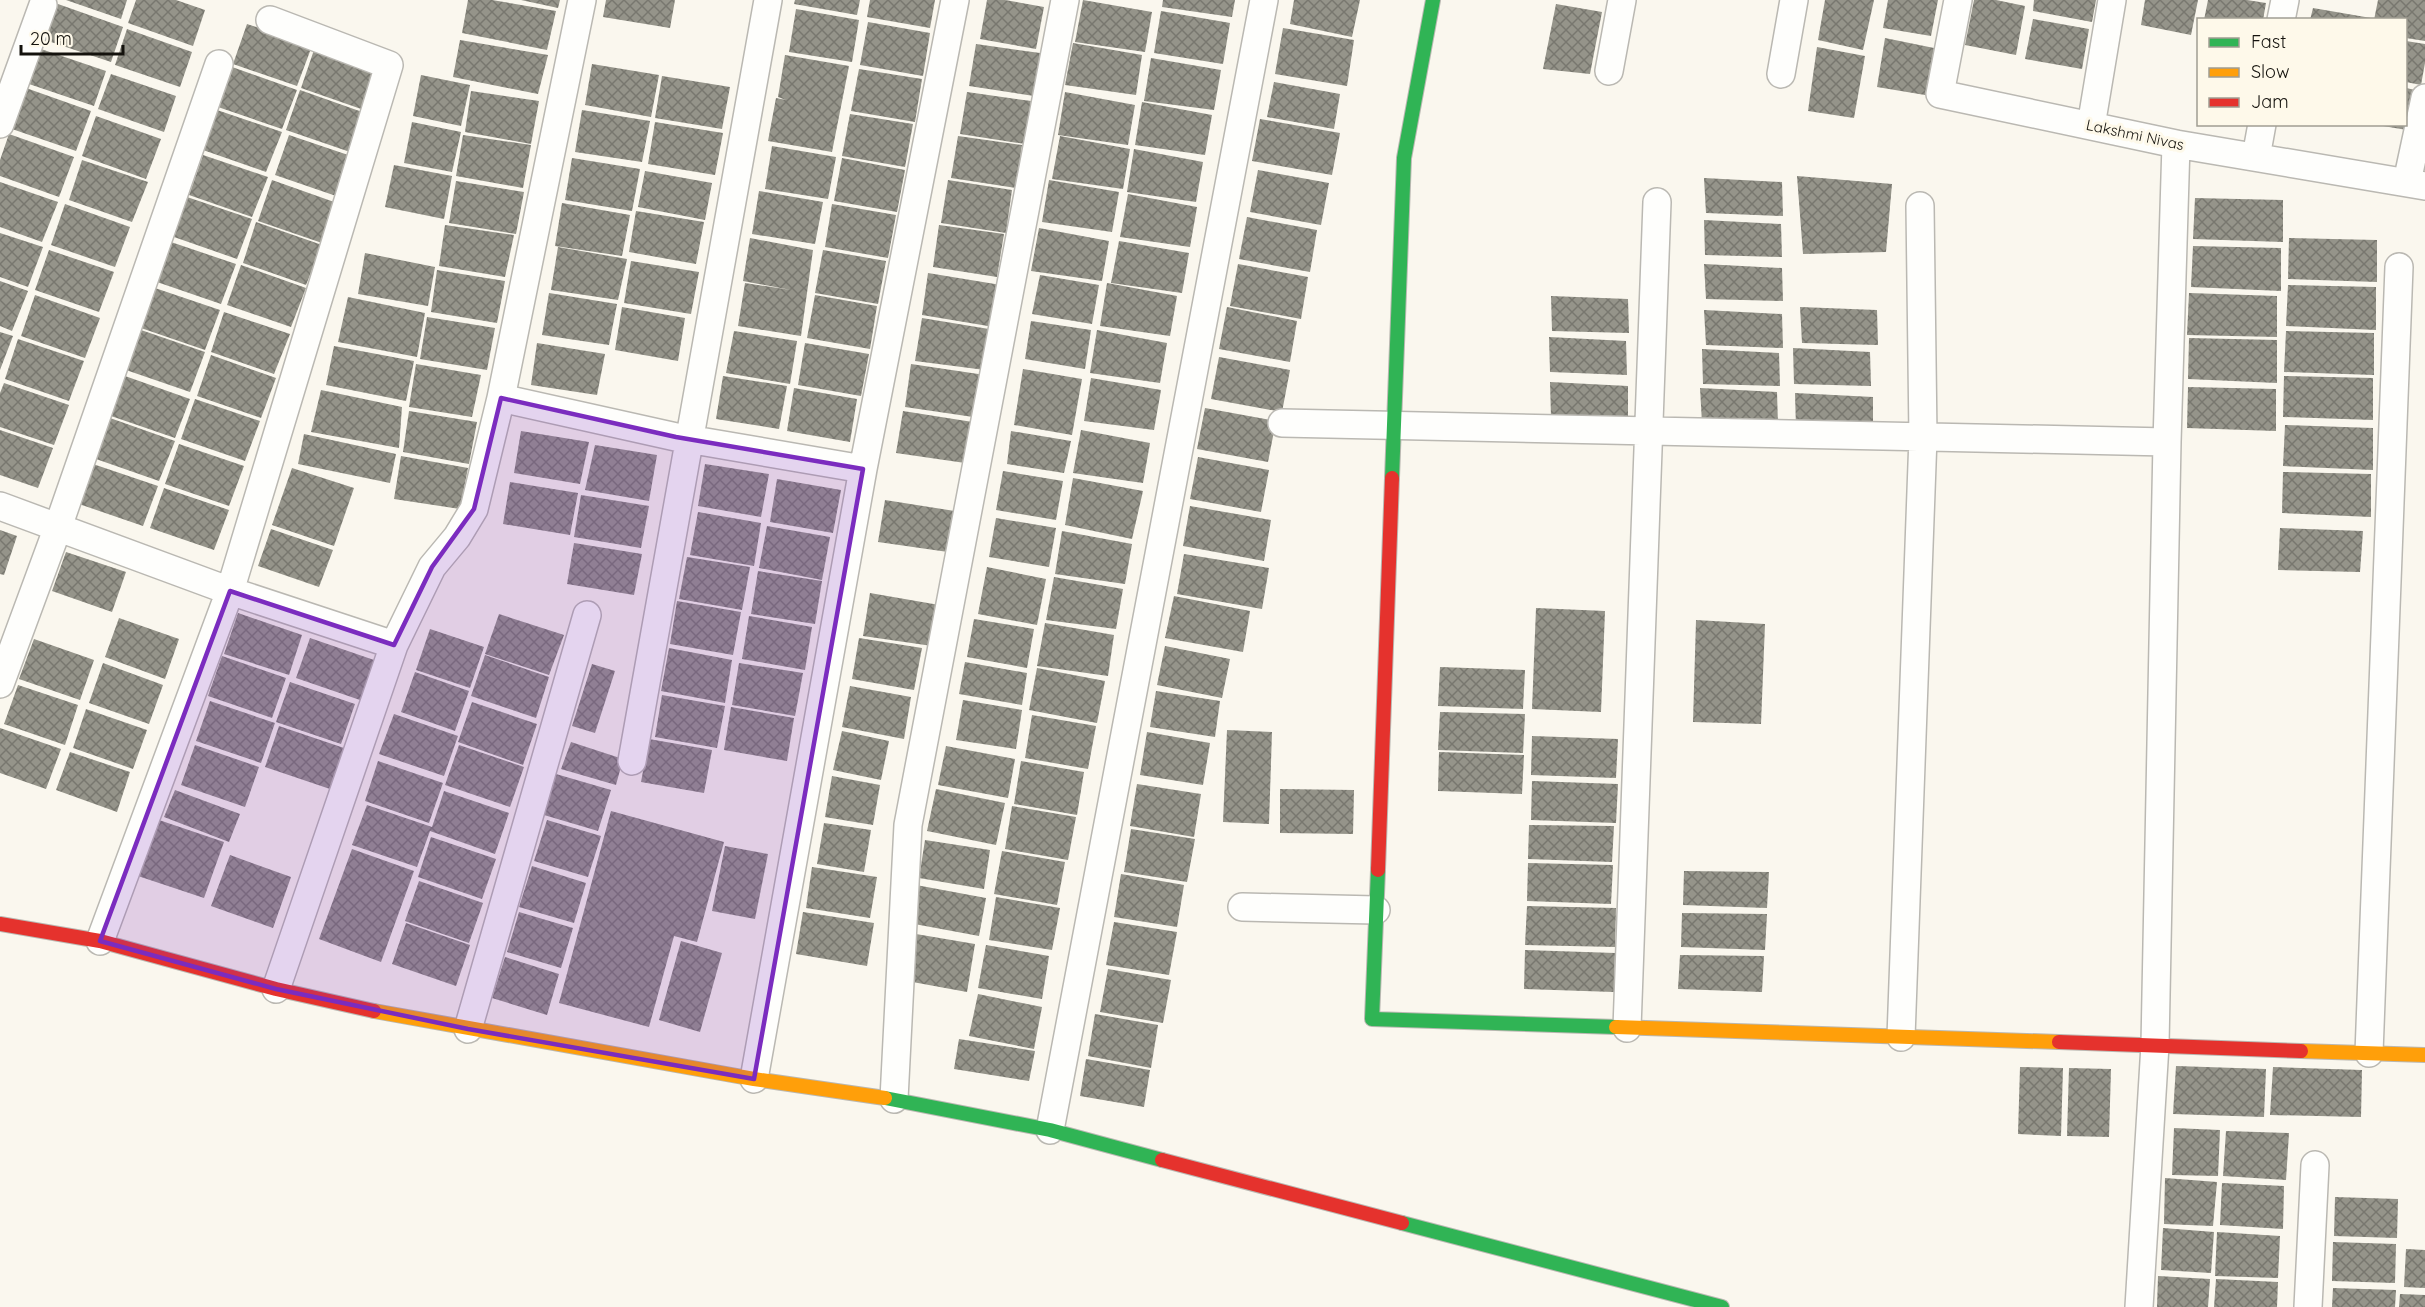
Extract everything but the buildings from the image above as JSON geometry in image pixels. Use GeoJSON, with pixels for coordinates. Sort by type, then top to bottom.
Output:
{"type":"FeatureCollection","features":[{"type":"Feature","properties":{"kind":"street"},"geometry":{"type":"LineString","coordinates":[[276,989],[394,645],[432,567],[457,537],[474,509],[501,398],[582,0]]}},
{"type":"Feature","properties":{"kind":"street"},"geometry":{"type":"LineString","coordinates":[[632,761],[768,0]]}},
{"type":"Feature","properties":{"kind":"street"},"geometry":{"type":"LineString","coordinates":[[754,1080],[863,469],[955,0]]}},
{"type":"Feature","properties":{"kind":"street"},"geometry":{"type":"LineString","coordinates":[[894,1099],[908,825],[1065,0]]}},
{"type":"Feature","properties":{"kind":"street"},"geometry":{"type":"LineString","coordinates":[[1050,1130],[1264,0]]}},
{"type":"Feature","properties":{"kind":"street"},"geometry":{"type":"LineString","coordinates":[[1433,0],[1404,158],[1392,426],[1372,1019],[2425,1055]]}},
{"type":"Feature","properties":{"kind":"street"},"geometry":{"type":"LineString","coordinates":[[1609,72],[1622,0]]}},
{"type":"Feature","properties":{"kind":"street"},"geometry":{"type":"LineString","coordinates":[[1781,74],[1794,0]]}},
{"type":"Feature","properties":{"kind":"street","name":"Lakshmi Nivas"},"geometry":{"type":"LineString","coordinates":[[1958,0],[1940,94],[2176,144],[2416,184]]}},
{"type":"Feature","properties":{"kind":"street"},"geometry":{"type":"LineString","coordinates":[[2091,126],[2112,0]]}},
{"type":"Feature","properties":{"kind":"street"},"geometry":{"type":"LineString","coordinates":[[2281,18],[2285,0]]}},
{"type":"Feature","properties":{"kind":"street"},"geometry":{"type":"LineString","coordinates":[[0,124],[43,5]]}},
{"type":"Feature","properties":{"kind":"street"},"geometry":{"type":"LineString","coordinates":[[100,941],[230,591],[389,65],[270,20]]}},
{"type":"Feature","properties":{"kind":"street"},"geometry":{"type":"LineString","coordinates":[[0,684],[58,527],[219,64]]}},
{"type":"Feature","properties":{"kind":"street"},"geometry":{"type":"LineString","coordinates":[[2416,184],[2425,98]]}},
{"type":"Feature","properties":{"kind":"street"},"geometry":{"type":"LineString","coordinates":[[2256,157],[2262,126]]}},
{"type":"Feature","properties":{"kind":"street"},"geometry":{"type":"LineString","coordinates":[[2139,1307],[2155,1045],[2167,442],[2176,144]]}},
{"type":"Feature","properties":{"kind":"street"},"geometry":{"type":"LineString","coordinates":[[1627,1028],[1657,202]]}},
{"type":"Feature","properties":{"kind":"street"},"geometry":{"type":"LineString","coordinates":[[1901,1037],[1923,437],[1920,206]]}},
{"type":"Feature","properties":{"kind":"street"},"geometry":{"type":"LineString","coordinates":[[2369,1053],[2399,267]]}},
{"type":"Feature","properties":{"kind":"street"},"geometry":{"type":"LineString","coordinates":[[501,398],[690,439],[863,469]]}},
{"type":"Feature","properties":{"kind":"street"},"geometry":{"type":"LineString","coordinates":[[1282,423],[2167,442]]}},
{"type":"Feature","properties":{"kind":"street"},"geometry":{"type":"LineString","coordinates":[[0,506],[230,591],[394,645]]}},
{"type":"Feature","properties":{"kind":"street"},"geometry":{"type":"LineString","coordinates":[[468,1029],[587,615]]}},
{"type":"Feature","properties":{"kind":"street"},"geometry":{"type":"LineString","coordinates":[[1242,906],[1376,910]]}},
{"type":"Feature","properties":{"kind":"street"},"geometry":{"type":"LineString","coordinates":[[0,924],[100,941],[276,989],[403,1018],[754,1080],[894,1099],[1050,1130],[1722,1307]]}},
{"type":"Feature","properties":{"kind":"street"},"geometry":{"type":"LineString","coordinates":[[2308,1307],[2315,1165]]}},
{"type":"Feature","properties":{"kind":"highlighted area"},"geometry":{"type":"Polygon","coordinates":[[[501,398],[676,437],[863,469],[754,1079],[468,1029],[276,989],[100,941],[230,591],[394,645],[432,567],[474,509],[501,398]]]}},
{"type":"Feature","properties":{"kind":"traffic: fast"},"geometry":{"type":"LineString","coordinates":[[1392,478],[1404,158],[1433,0]]}},
{"type":"Feature","properties":{"kind":"traffic: fast"},"geometry":{"type":"LineString","coordinates":[[1378,870],[1372,1019],[1616,1027]]}},
{"type":"Feature","properties":{"kind":"traffic: fast"},"geometry":{"type":"LineString","coordinates":[[885,1098],[1050,1130],[1162,1160]]}},
{"type":"Feature","properties":{"kind":"traffic: fast"},"geometry":{"type":"LineString","coordinates":[[1402,1223],[1722,1307]]}},
{"type":"Feature","properties":{"kind":"traffic: slow"},"geometry":{"type":"LineString","coordinates":[[374,1011],[754,1079],[885,1098]]}},
{"type":"Feature","properties":{"kind":"traffic: slow"},"geometry":{"type":"LineString","coordinates":[[1616,1027],[2059,1042]]}},
{"type":"Feature","properties":{"kind":"traffic: slow"},"geometry":{"type":"LineString","coordinates":[[2301,1051],[2425,1055]]}},
{"type":"Feature","properties":{"kind":"traffic: jam"},"geometry":{"type":"LineString","coordinates":[[1378,870],[1392,478]]}},
{"type":"Feature","properties":{"kind":"traffic: jam"},"geometry":{"type":"LineString","coordinates":[[0,924],[100,941],[276,989],[374,1011]]}},
{"type":"Feature","properties":{"kind":"traffic: jam"},"geometry":{"type":"LineString","coordinates":[[2059,1042],[2301,1051]]}},
{"type":"Feature","properties":{"kind":"traffic: jam"},"geometry":{"type":"LineString","coordinates":[[1162,1160],[1402,1223]]}}]}
